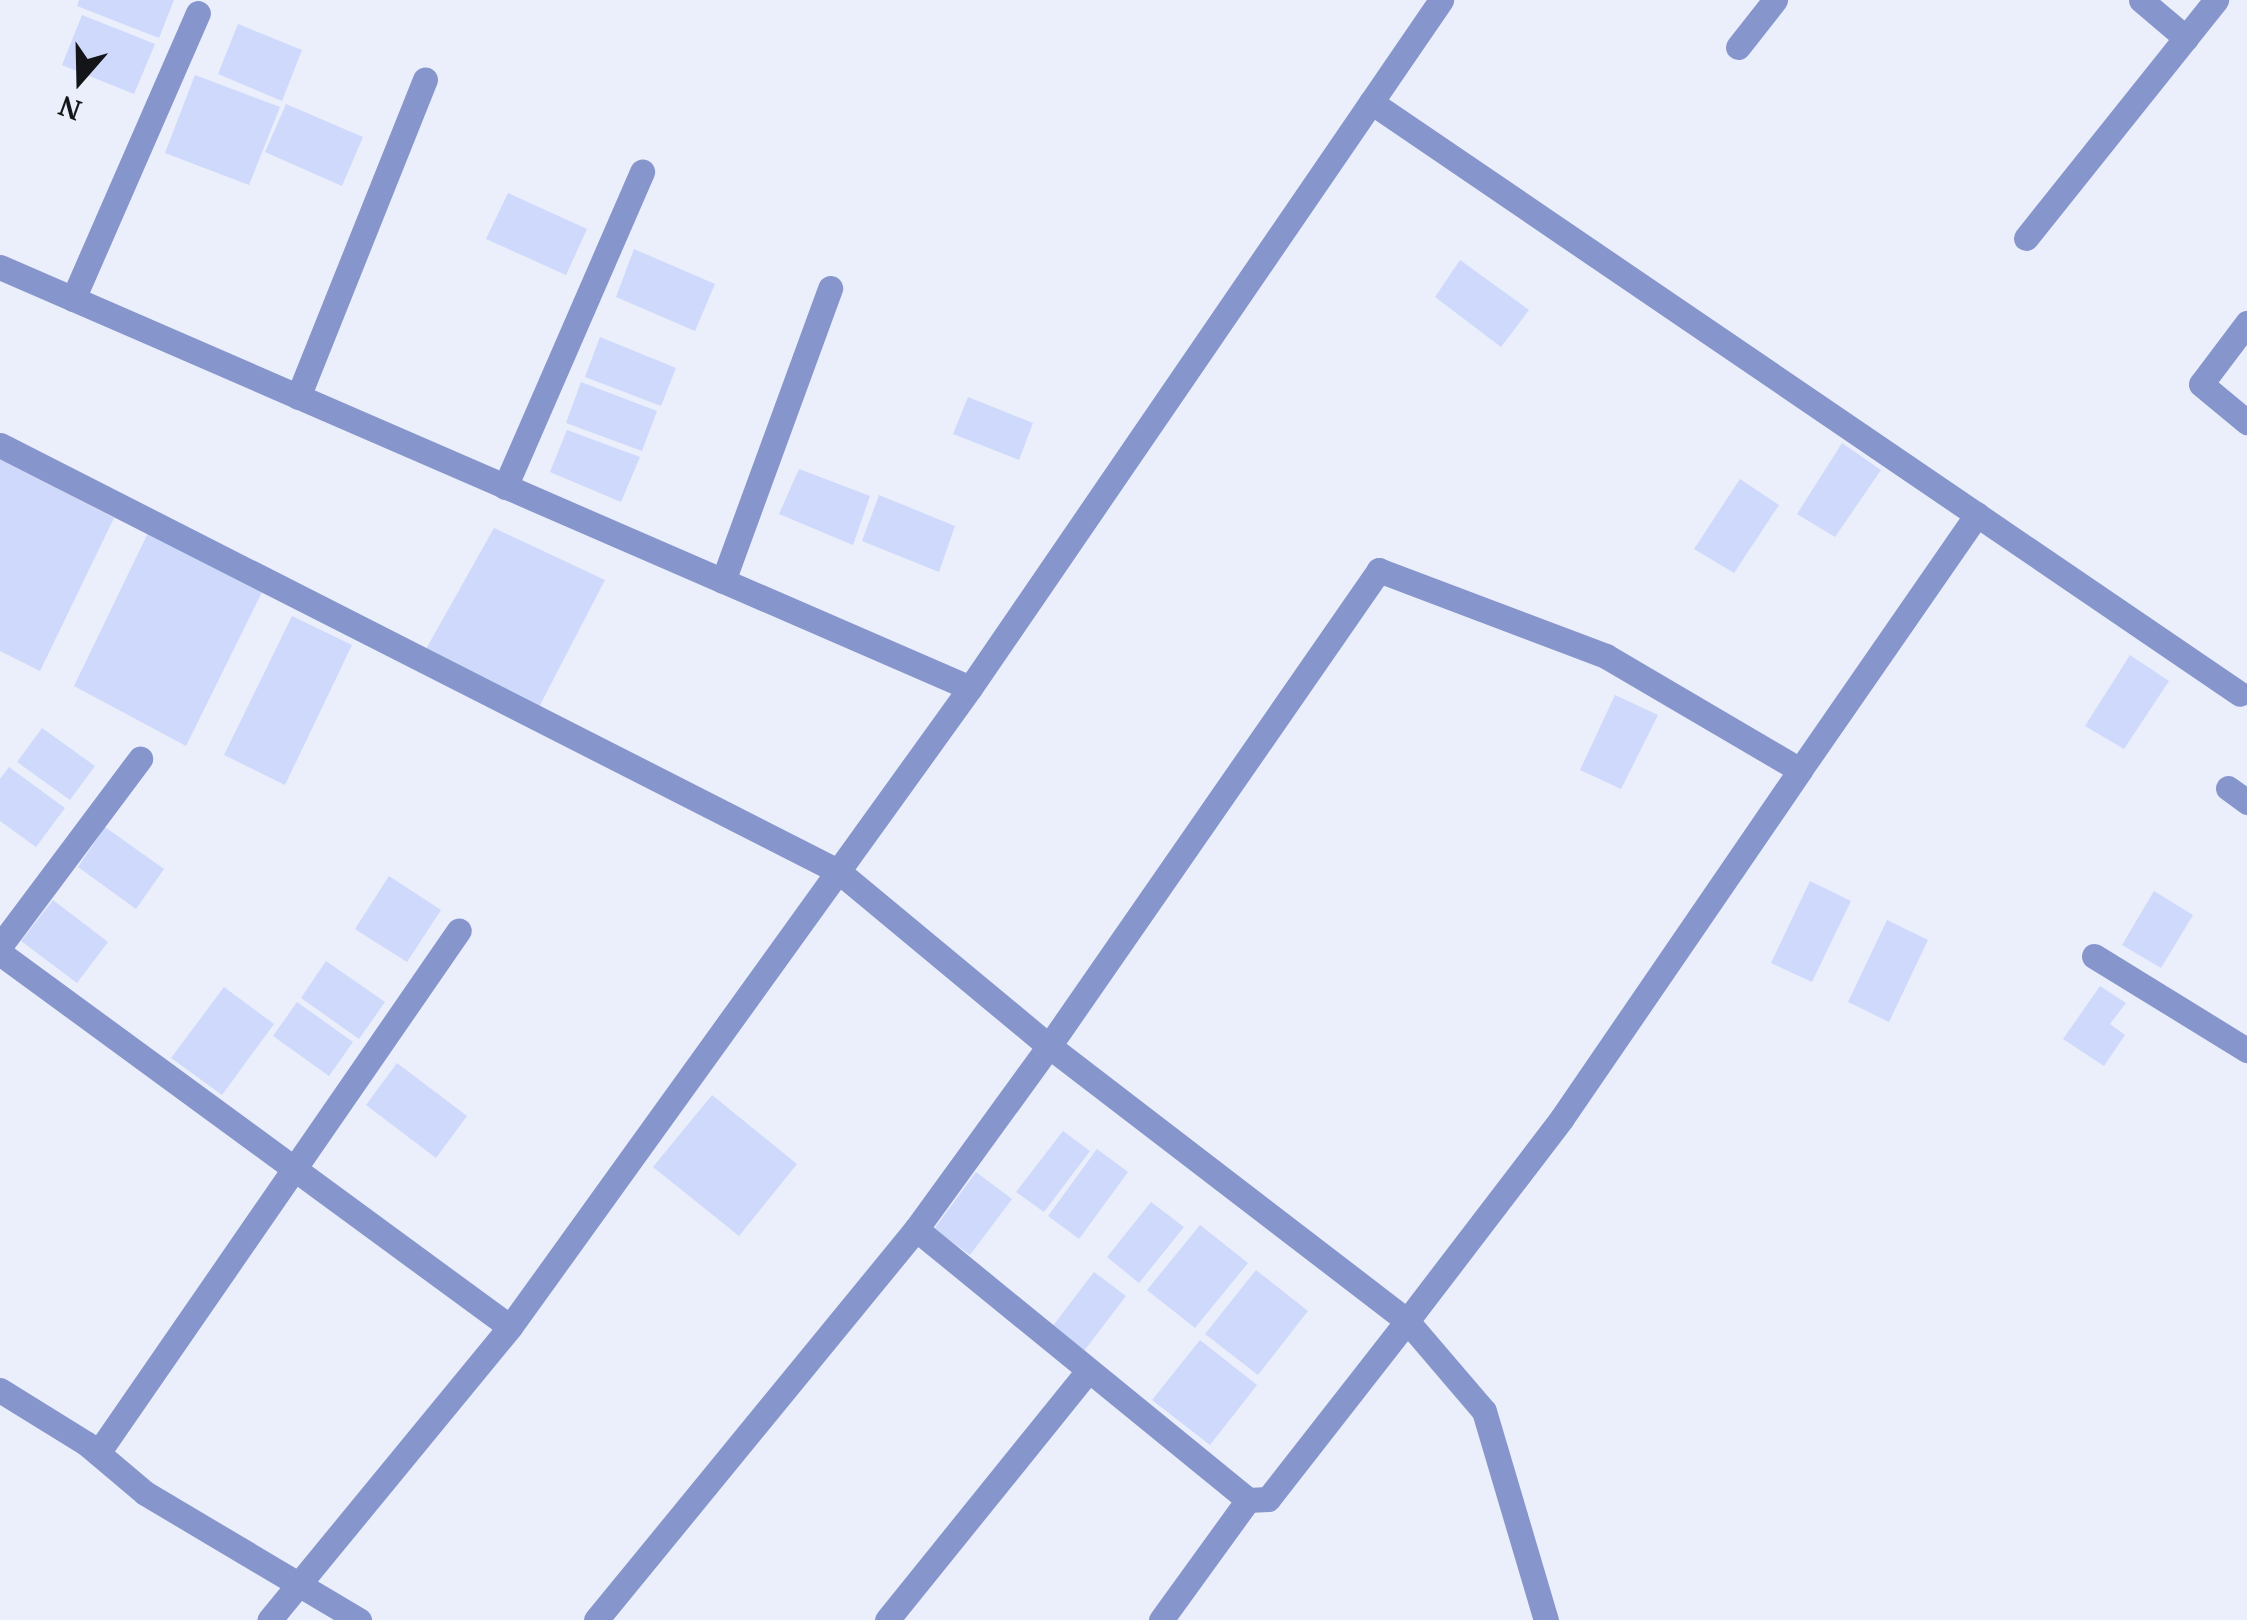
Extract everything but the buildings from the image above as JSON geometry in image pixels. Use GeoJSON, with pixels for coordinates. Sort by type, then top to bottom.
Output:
{"type":"FeatureCollection","features":[{"type":"Feature","properties":{"kind":"street"},"geometry":{"type":"LineString","coordinates":[[270,1620],[510,1327],[970,688],[1441,0]]}},
{"type":"Feature","properties":{"kind":"street"},"geometry":{"type":"LineString","coordinates":[[1738,47],[1775,0]]}},
{"type":"Feature","properties":{"kind":"street"},"geometry":{"type":"LineString","coordinates":[[2141,0],[2186,38]]}},
{"type":"Feature","properties":{"kind":"street"},"geometry":{"type":"LineString","coordinates":[[2026,238],[2216,0]]}},
{"type":"Feature","properties":{"kind":"street"},"geometry":{"type":"LineString","coordinates":[[73,298],[198,12]]}},
{"type":"Feature","properties":{"kind":"street"},"geometry":{"type":"LineString","coordinates":[[298,397],[425,80]]}},
{"type":"Feature","properties":{"kind":"street"},"geometry":{"type":"LineString","coordinates":[[1372,102],[2240,694]]}},
{"type":"Feature","properties":{"kind":"street"},"geometry":{"type":"LineString","coordinates":[[505,487],[642,172]]}},
{"type":"Feature","properties":{"kind":"street"},"geometry":{"type":"LineString","coordinates":[[0,267],[970,688]]}},
{"type":"Feature","properties":{"kind":"street"},"geometry":{"type":"LineString","coordinates":[[722,581],[830,288]]}},
{"type":"Feature","properties":{"kind":"street"},"geometry":{"type":"LineString","coordinates":[[2247,322],[2201,384],[2247,422]]}},
{"type":"Feature","properties":{"kind":"street"},"geometry":{"type":"LineString","coordinates":[[0,445],[838,871],[1048,1046],[1407,1320],[1484,1411],[1546,1620]]}},
{"type":"Feature","properties":{"kind":"street"},"geometry":{"type":"LineString","coordinates":[[916,1229],[1248,1500],[1268,1498],[1562,1118],[1977,514]]}},
{"type":"Feature","properties":{"kind":"street"},"geometry":{"type":"LineString","coordinates":[[596,1620],[916,1229],[1048,1046],[1378,570],[1606,656],[1800,770]]}},
{"type":"Feature","properties":{"kind":"street"},"geometry":{"type":"LineString","coordinates":[[140,759],[0,949],[510,1327]]}},
{"type":"Feature","properties":{"kind":"street"},"geometry":{"type":"LineString","coordinates":[[98,1453],[459,930]]}},
{"type":"Feature","properties":{"kind":"street"},"geometry":{"type":"LineString","coordinates":[[2094,956],[2247,1050]]}},
{"type":"Feature","properties":{"kind":"street"},"geometry":{"type":"LineString","coordinates":[[888,1620],[1087,1372]]}},
{"type":"Feature","properties":{"kind":"street"},"geometry":{"type":"LineString","coordinates":[[0,1390],[98,1453],[144,1493],[358,1620]]}},
{"type":"Feature","properties":{"kind":"street"},"geometry":{"type":"LineString","coordinates":[[1161,1620],[1248,1500]]}}]}
